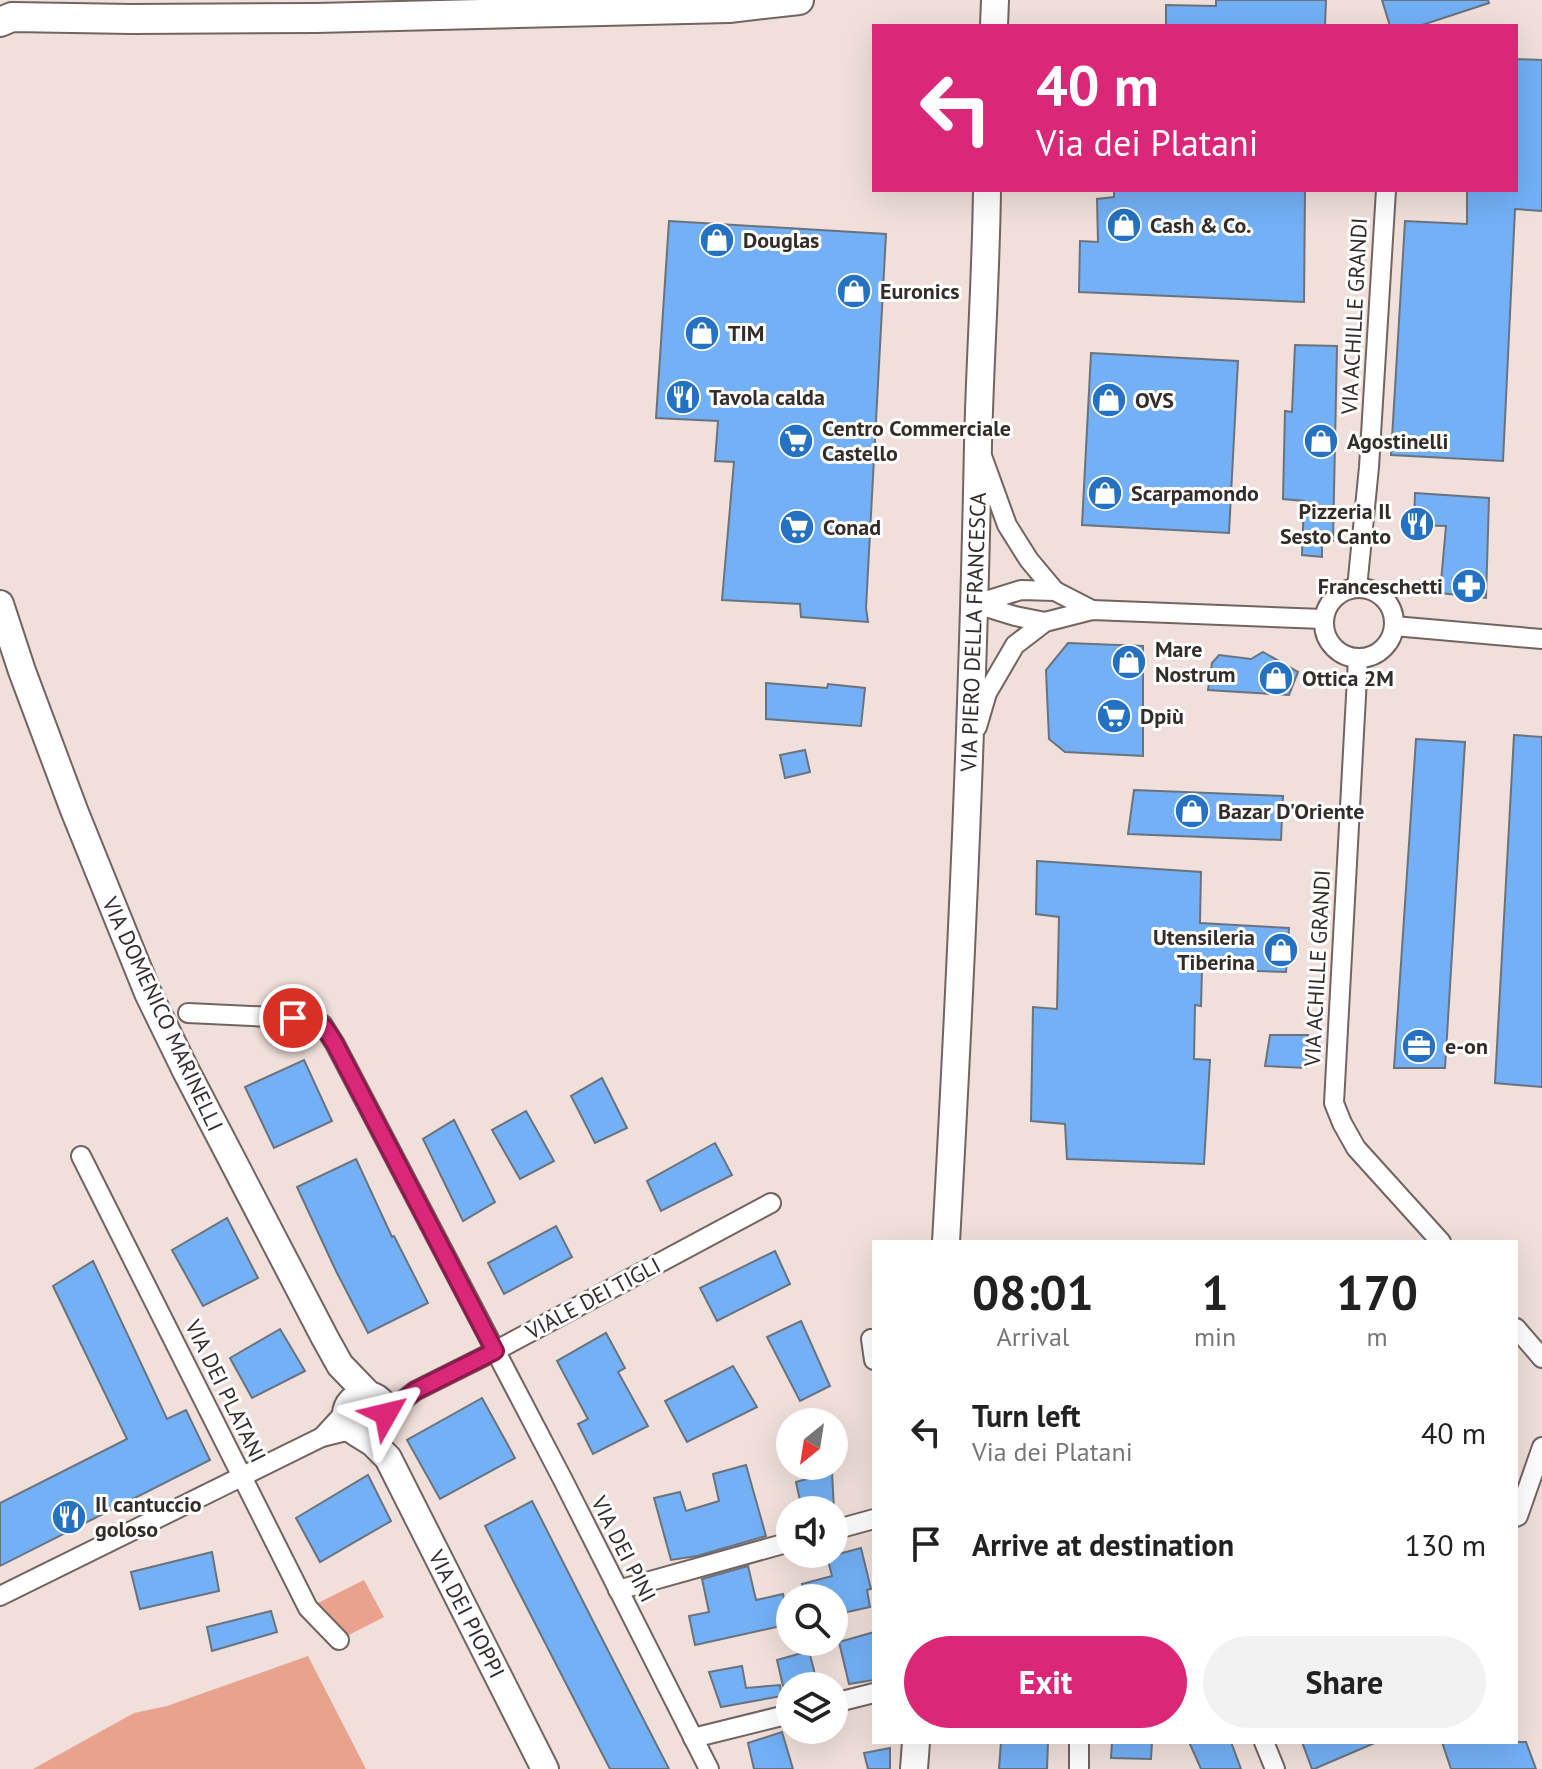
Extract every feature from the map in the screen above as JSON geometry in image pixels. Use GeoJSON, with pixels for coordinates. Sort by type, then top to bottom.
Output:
{"type":"FeatureCollection","features":[{"type":"Feature","properties":{"kind":"main road"},"geometry":{"type":"LineString","coordinates":[[4,16],[316,18],[729,8],[799,0]]}},
{"type":"Feature","properties":{"kind":"street"},"geometry":{"type":"LineString","coordinates":[[994,24],[995,0]]}},
{"type":"Feature","properties":{"kind":"street","name":"VIA PIERO DELLA FRANCESCA"},"geometry":{"type":"LineString","coordinates":[[946,1240],[976,604],[987,192]]}},
{"type":"Feature","properties":{"kind":"street","name":"VIA ACHILLE GRANDI"},"geometry":{"type":"LineString","coordinates":[[1357,588],[1369,467],[1386,192]]}},
{"type":"Feature","properties":{"kind":"street"},"geometry":{"type":"LineString","coordinates":[[978,445],[1007,525],[1029,560],[1055,591],[1092,610]]}},
{"type":"Feature","properties":{"kind":"street"},"geometry":{"type":"LineString","coordinates":[[1357,588],[1369,589],[1379,595],[1388,603],[1393,614],[1392,637],[1386,646],[1369,658],[1346,657],[1336,651],[1324,631],[1323,619],[1331,601],[1338,594],[1357,588]]}},
{"type":"Feature","properties":{"kind":"street"},"geometry":{"type":"LineString","coordinates":[[976,604],[1021,590],[1055,591]]}},
{"type":"Feature","properties":{"kind":"street","name":"VIA DOMENICO MARINELLI"},"geometry":{"type":"LineString","coordinates":[[0,604],[74,810],[148,993],[340,1365],[346,1388],[365,1414]]}},
{"type":"Feature","properties":{"kind":"street"},"geometry":{"type":"LineString","coordinates":[[976,604],[1045,622]]}},
{"type":"Feature","properties":{"kind":"street"},"geometry":{"type":"LineString","coordinates":[[969,757],[987,693],[1015,645],[1045,622],[1092,610],[1323,619]]}},
{"type":"Feature","properties":{"kind":"street"},"geometry":{"type":"LineString","coordinates":[[1394,626],[1542,639]]}},
{"type":"Feature","properties":{"kind":"street","name":"VIA ACHILLE GRANDI"},"geometry":{"type":"LineString","coordinates":[[1358,659],[1334,1103],[1356,1148],[1439,1240]]}},
{"type":"Feature","properties":{"kind":"street"},"geometry":{"type":"LineString","coordinates":[[188,1013],[315,1019],[323,1025],[495,1351]]}},
{"type":"Feature","properties":{"kind":"street","name":"VIA DEI PLATANI"},"geometry":{"type":"LineString","coordinates":[[81,1156],[308,1608],[339,1640]]}},
{"type":"Feature","properties":{"kind":"street","name":"VIALE DEI TIGLI"},"geometry":{"type":"LineString","coordinates":[[0,1596],[495,1351],[771,1203]]}},
{"type":"Feature","properties":{"kind":"street"},"geometry":{"type":"LineString","coordinates":[[1518,1330],[1542,1358]]}},
{"type":"Feature","properties":{"kind":"street"},"geometry":{"type":"LineString","coordinates":[[871,1339],[872,1346]]}},
{"type":"Feature","properties":{"kind":"street","name":"VIA DEI PINI"},"geometry":{"type":"LineString","coordinates":[[495,1351],[709,1769]]}},
{"type":"Feature","properties":{"kind":"street","name":"VIA DEI PIOPPI"},"geometry":{"type":"LineString","coordinates":[[365,1414],[373,1443],[388,1458],[545,1769]]}},
{"type":"Feature","properties":{"kind":"street"},"geometry":{"type":"LineString","coordinates":[[1518,1516],[1542,1447]]}},
{"type":"Feature","properties":{"kind":"street"},"geometry":{"type":"LineString","coordinates":[[848,1526],[872,1520]]}},
{"type":"Feature","properties":{"kind":"street"},"geometry":{"type":"LineString","coordinates":[[618,1590],[776,1546]]}},
{"type":"Feature","properties":{"kind":"street"},"geometry":{"type":"LineString","coordinates":[[848,1700],[872,1694]]}},
{"type":"Feature","properties":{"kind":"street"},"geometry":{"type":"LineString","coordinates":[[693,1738],[776,1717]]}},
{"type":"Feature","properties":{"kind":"street"},"geometry":{"type":"LineString","coordinates":[[914,1769],[916,1744]]}},
{"type":"Feature","properties":{"kind":"street"},"geometry":{"type":"LineString","coordinates":[[1079,1744],[1079,1769]]}},
{"type":"Feature","properties":{"kind":"street"},"geometry":{"type":"LineString","coordinates":[[1265,1744],[1275,1769]]}},
{"type":"Feature","properties":{"kind":"shaded area"},"geometry":{"type":"Polygon","coordinates":[[[364,1580],[384,1617],[339,1640],[308,1608],[364,1580]]]}},
{"type":"Feature","properties":{"kind":"shaded area"},"geometry":{"type":"Polygon","coordinates":[[[308,1656],[366,1769],[33,1769],[134,1713],[167,1706],[308,1656]]]}},
{"type":"Feature","properties":{"kind":"building"},"geometry":{"type":"Polygon","coordinates":[[[1216,0],[1326,0],[1325,24],[1166,24],[1166,5],[1216,6],[1216,0]]]}},
{"type":"Feature","properties":{"kind":"building"},"geometry":{"type":"Polygon","coordinates":[[[1382,0],[1488,0],[1489,3],[1425,24],[1389,24],[1382,0]]]}},
{"type":"Feature","properties":{"kind":"building"},"geometry":{"type":"Polygon","coordinates":[[[1518,59],[1542,60],[1542,211],[1515,209],[1503,461],[1391,455],[1405,221],[1467,224],[1467,192],[1518,192],[1518,59]]]}},
{"type":"Feature","properties":{"kind":"building"},"geometry":{"type":"Polygon","coordinates":[[[1114,192],[1305,192],[1304,302],[1079,292],[1080,241],[1098,242],[1097,199],[1114,197],[1114,192]]]}},
{"type":"Feature","properties":{"kind":"building","name":"Centro Commerciale Castello"},"geometry":{"type":"Polygon","coordinates":[[[669,221],[886,234],[866,608],[868,622],[801,617],[800,604],[722,600],[734,462],[715,461],[718,421],[656,418],[669,221]]]}},
{"type":"Feature","properties":{"kind":"building"},"geometry":{"type":"Polygon","coordinates":[[[1295,345],[1337,346],[1333,541],[1322,540],[1322,557],[1302,555],[1304,501],[1283,499],[1285,411],[1292,412],[1295,345]]]}},
{"type":"Feature","properties":{"kind":"building"},"geometry":{"type":"Polygon","coordinates":[[[1091,353],[1238,361],[1229,533],[1082,525],[1091,353]]]}},
{"type":"Feature","properties":{"kind":"building"},"geometry":{"type":"Polygon","coordinates":[[[1415,493],[1489,498],[1486,598],[1440,593],[1446,526],[1414,525],[1415,493]]]}},
{"type":"Feature","properties":{"kind":"building"},"geometry":{"type":"Polygon","coordinates":[[[1068,643],[1143,646],[1143,756],[1065,752],[1049,739],[1046,670],[1068,643]]]}},
{"type":"Feature","properties":{"kind":"building"},"geometry":{"type":"Polygon","coordinates":[[[1263,652],[1298,672],[1289,695],[1208,690],[1212,663],[1219,655],[1251,659],[1263,652]]]}},
{"type":"Feature","properties":{"kind":"building"},"geometry":{"type":"Polygon","coordinates":[[[766,683],[865,688],[861,726],[766,719],[766,683]]]}},
{"type":"Feature","properties":{"kind":"building"},"geometry":{"type":"Polygon","coordinates":[[[1514,735],[1542,737],[1542,1087],[1495,1083],[1514,735]]]}},
{"type":"Feature","properties":{"kind":"building"},"geometry":{"type":"Polygon","coordinates":[[[1416,739],[1465,742],[1445,1068],[1394,1068],[1416,739]]]}},
{"type":"Feature","properties":{"kind":"building"},"geometry":{"type":"Polygon","coordinates":[[[805,750],[810,772],[785,778],[780,755],[805,750]]]}},
{"type":"Feature","properties":{"kind":"building"},"geometry":{"type":"Polygon","coordinates":[[[1134,790],[1283,796],[1281,840],[1128,834],[1134,790]]]}},
{"type":"Feature","properties":{"kind":"building"},"geometry":{"type":"Polygon","coordinates":[[[1037,861],[1201,872],[1200,923],[1289,928],[1286,972],[1202,969],[1201,1006],[1195,1005],[1194,1059],[1210,1060],[1204,1164],[1067,1159],[1065,1124],[1031,1121],[1033,1007],[1057,1009],[1059,917],[1036,914],[1037,861]]]}},
{"type":"Feature","properties":{"kind":"building"},"geometry":{"type":"Polygon","coordinates":[[[1270,1035],[1308,1035],[1306,1068],[1265,1066],[1270,1035]]]}},
{"type":"Feature","properties":{"kind":"building"},"geometry":{"type":"Polygon","coordinates":[[[304,1060],[332,1121],[274,1148],[245,1087],[304,1060]]]}},
{"type":"Feature","properties":{"kind":"building"},"geometry":{"type":"Polygon","coordinates":[[[602,1078],[627,1128],[595,1143],[571,1096],[602,1078]]]}},
{"type":"Feature","properties":{"kind":"building"},"geometry":{"type":"Polygon","coordinates":[[[526,1111],[554,1161],[520,1179],[492,1130],[526,1111]]]}},
{"type":"Feature","properties":{"kind":"building"},"geometry":{"type":"Polygon","coordinates":[[[454,1120],[495,1202],[463,1221],[423,1139],[454,1120]]]}},
{"type":"Feature","properties":{"kind":"building"},"geometry":{"type":"Polygon","coordinates":[[[715,1143],[732,1175],[661,1211],[647,1181],[715,1143]]]}},
{"type":"Feature","properties":{"kind":"building"},"geometry":{"type":"Polygon","coordinates":[[[356,1159],[392,1237],[428,1303],[368,1333],[297,1187],[356,1159]]]}},
{"type":"Feature","properties":{"kind":"building"},"geometry":{"type":"Polygon","coordinates":[[[227,1218],[258,1278],[203,1306],[172,1250],[227,1218]]]}},
{"type":"Feature","properties":{"kind":"building"},"geometry":{"type":"Polygon","coordinates":[[[556,1226],[572,1257],[504,1294],[488,1263],[556,1226]]]}},
{"type":"Feature","properties":{"kind":"building"},"geometry":{"type":"Polygon","coordinates":[[[775,1251],[790,1284],[717,1321],[700,1288],[775,1251]]]}},
{"type":"Feature","properties":{"kind":"building"},"geometry":{"type":"Polygon","coordinates":[[[93,1261],[167,1419],[186,1410],[210,1460],[0,1566],[0,1503],[127,1439],[53,1286],[93,1261]]]}},
{"type":"Feature","properties":{"kind":"building"},"geometry":{"type":"Polygon","coordinates":[[[801,1321],[830,1386],[800,1401],[767,1337],[801,1321]]]}},
{"type":"Feature","properties":{"kind":"building"},"geometry":{"type":"Polygon","coordinates":[[[280,1329],[305,1371],[252,1398],[230,1358],[280,1329]]]}},
{"type":"Feature","properties":{"kind":"building"},"geometry":{"type":"Polygon","coordinates":[[[606,1333],[625,1368],[618,1372],[648,1426],[593,1454],[578,1424],[588,1419],[557,1361],[606,1333]]]}},
{"type":"Feature","properties":{"kind":"building"},"geometry":{"type":"Polygon","coordinates":[[[733,1366],[757,1407],[687,1442],[665,1401],[733,1366]]]}},
{"type":"Feature","properties":{"kind":"building"},"geometry":{"type":"Polygon","coordinates":[[[482,1398],[515,1458],[440,1499],[407,1440],[482,1398]]]}},
{"type":"Feature","properties":{"kind":"building"},"geometry":{"type":"Polygon","coordinates":[[[746,1465],[766,1536],[697,1556],[671,1560],[654,1498],[680,1492],[686,1511],[719,1501],[713,1474],[746,1465]]]}},
{"type":"Feature","properties":{"kind":"building"},"geometry":{"type":"Polygon","coordinates":[[[368,1475],[391,1521],[320,1562],[296,1518],[368,1475]]]}},
{"type":"Feature","properties":{"kind":"building"},"geometry":{"type":"Polygon","coordinates":[[[832,1480],[833,1496],[799,1496],[796,1482],[832,1480]]]}},
{"type":"Feature","properties":{"kind":"building"},"geometry":{"type":"Polygon","coordinates":[[[532,1501],[669,1769],[610,1769],[485,1526],[532,1501]]]}},
{"type":"Feature","properties":{"kind":"building"},"geometry":{"type":"Polygon","coordinates":[[[861,1548],[871,1589],[867,1590],[870,1607],[848,1612],[848,1584],[802,1584],[832,1576],[830,1568],[848,1568],[848,1551],[861,1548]]]}},
{"type":"Feature","properties":{"kind":"building"},"geometry":{"type":"Polygon","coordinates":[[[212,1552],[219,1591],[140,1609],[131,1572],[212,1552]]]}},
{"type":"Feature","properties":{"kind":"building"},"geometry":{"type":"Polygon","coordinates":[[[748,1566],[756,1600],[776,1596],[776,1627],[695,1645],[689,1616],[709,1612],[702,1579],[748,1566]]]}},
{"type":"Feature","properties":{"kind":"building"},"geometry":{"type":"Polygon","coordinates":[[[271,1611],[277,1632],[212,1651],[207,1627],[271,1611]]]}},
{"type":"Feature","properties":{"kind":"building"},"geometry":{"type":"Polygon","coordinates":[[[872,1633],[872,1680],[849,1684],[842,1656],[848,1656],[848,1639],[872,1633]]]}},
{"type":"Feature","properties":{"kind":"building"},"geometry":{"type":"Polygon","coordinates":[[[810,1656],[814,1672],[780,1672],[777,1660],[810,1656]]]}},
{"type":"Feature","properties":{"kind":"building"},"geometry":{"type":"Polygon","coordinates":[[[742,1666],[746,1688],[776,1685],[776,1697],[721,1707],[709,1672],[742,1666]]]}},
{"type":"Feature","properties":{"kind":"building"},"geometry":{"type":"Polygon","coordinates":[[[776,1734],[776,1744],[786,1744],[793,1769],[754,1769],[748,1743],[776,1734]]]}},
{"type":"Feature","properties":{"kind":"building"},"geometry":{"type":"Polygon","coordinates":[[[1526,1742],[1536,1769],[1451,1769],[1443,1744],[1526,1742]]]}},
{"type":"Feature","properties":{"kind":"building"},"geometry":{"type":"Polygon","coordinates":[[[1001,1744],[1048,1744],[1047,1769],[999,1769],[1001,1744]]]}},
{"type":"Feature","properties":{"kind":"building"},"geometry":{"type":"Polygon","coordinates":[[[1112,1744],[1152,1744],[1151,1759],[1111,1758],[1112,1744]]]}},
{"type":"Feature","properties":{"kind":"building"},"geometry":{"type":"Polygon","coordinates":[[[1190,1744],[1232,1744],[1241,1769],[1201,1769],[1190,1744]]]}},
{"type":"Feature","properties":{"kind":"building"},"geometry":{"type":"Polygon","coordinates":[[[1303,1744],[1372,1744],[1314,1769],[1303,1744]]]}},
{"type":"Feature","properties":{"kind":"building"},"geometry":{"type":"Polygon","coordinates":[[[890,1748],[890,1769],[868,1769],[864,1753],[890,1748]]]}},
{"type":"Feature","properties":{"kind":"place","name":"Cash & Co."},"geometry":{"type":"Point","coordinates":[1124,225]}},
{"type":"Feature","properties":{"kind":"place","name":"Douglas"},"geometry":{"type":"Point","coordinates":[717,240]}},
{"type":"Feature","properties":{"kind":"place","name":"Euronics"},"geometry":{"type":"Point","coordinates":[854,291]}},
{"type":"Feature","properties":{"kind":"place","name":"TIM"},"geometry":{"type":"Point","coordinates":[702,333]}},
{"type":"Feature","properties":{"kind":"place","name":"Tavola calda"},"geometry":{"type":"Point","coordinates":[683,397]}},
{"type":"Feature","properties":{"kind":"place","name":"OVS"},"geometry":{"type":"Point","coordinates":[1109,400]}},
{"type":"Feature","properties":{"kind":"place","name":"Centro Commerciale Castello"},"geometry":{"type":"Point","coordinates":[796,441]}},
{"type":"Feature","properties":{"kind":"place","name":"Agostinelli"},"geometry":{"type":"Point","coordinates":[1321,441]}},
{"type":"Feature","properties":{"kind":"place","name":"Scarpamondo"},"geometry":{"type":"Point","coordinates":[1105,493]}},
{"type":"Feature","properties":{"kind":"place","name":"Pizzeria Il Sesto Canto"},"geometry":{"type":"Point","coordinates":[1417,524]}},
{"type":"Feature","properties":{"kind":"place","name":"Conad"},"geometry":{"type":"Point","coordinates":[797,527]}},
{"type":"Feature","properties":{"kind":"place","name":"Franceschetti"},"geometry":{"type":"Point","coordinates":[1469,586]}},
{"type":"Feature","properties":{"kind":"place","name":"Mare Nostrum"},"geometry":{"type":"Point","coordinates":[1129,662]}},
{"type":"Feature","properties":{"kind":"place","name":"Ottica 2M"},"geometry":{"type":"Point","coordinates":[1276,678]}},
{"type":"Feature","properties":{"kind":"place","name":"Dpiù"},"geometry":{"type":"Point","coordinates":[1114,716]}},
{"type":"Feature","properties":{"kind":"place","name":"Bazar D'Oriente"},"geometry":{"type":"Point","coordinates":[1192,811]}},
{"type":"Feature","properties":{"kind":"place","name":"Utensileria Tiberina"},"geometry":{"type":"Point","coordinates":[1281,950]}},
{"type":"Feature","properties":{"kind":"place","name":"e-on"},"geometry":{"type":"Point","coordinates":[1419,1046]}},
{"type":"Feature","properties":{"kind":"place","name":"Il cantuccio goloso"},"geometry":{"type":"Point","coordinates":[69,1517]}},
{"type":"Feature","properties":{"kind":"route"},"geometry":{"type":"LineString","coordinates":[[293,1018],[315,1019],[323,1025],[335,1044],[495,1351],[415,1391],[386,1414]]}}]}
